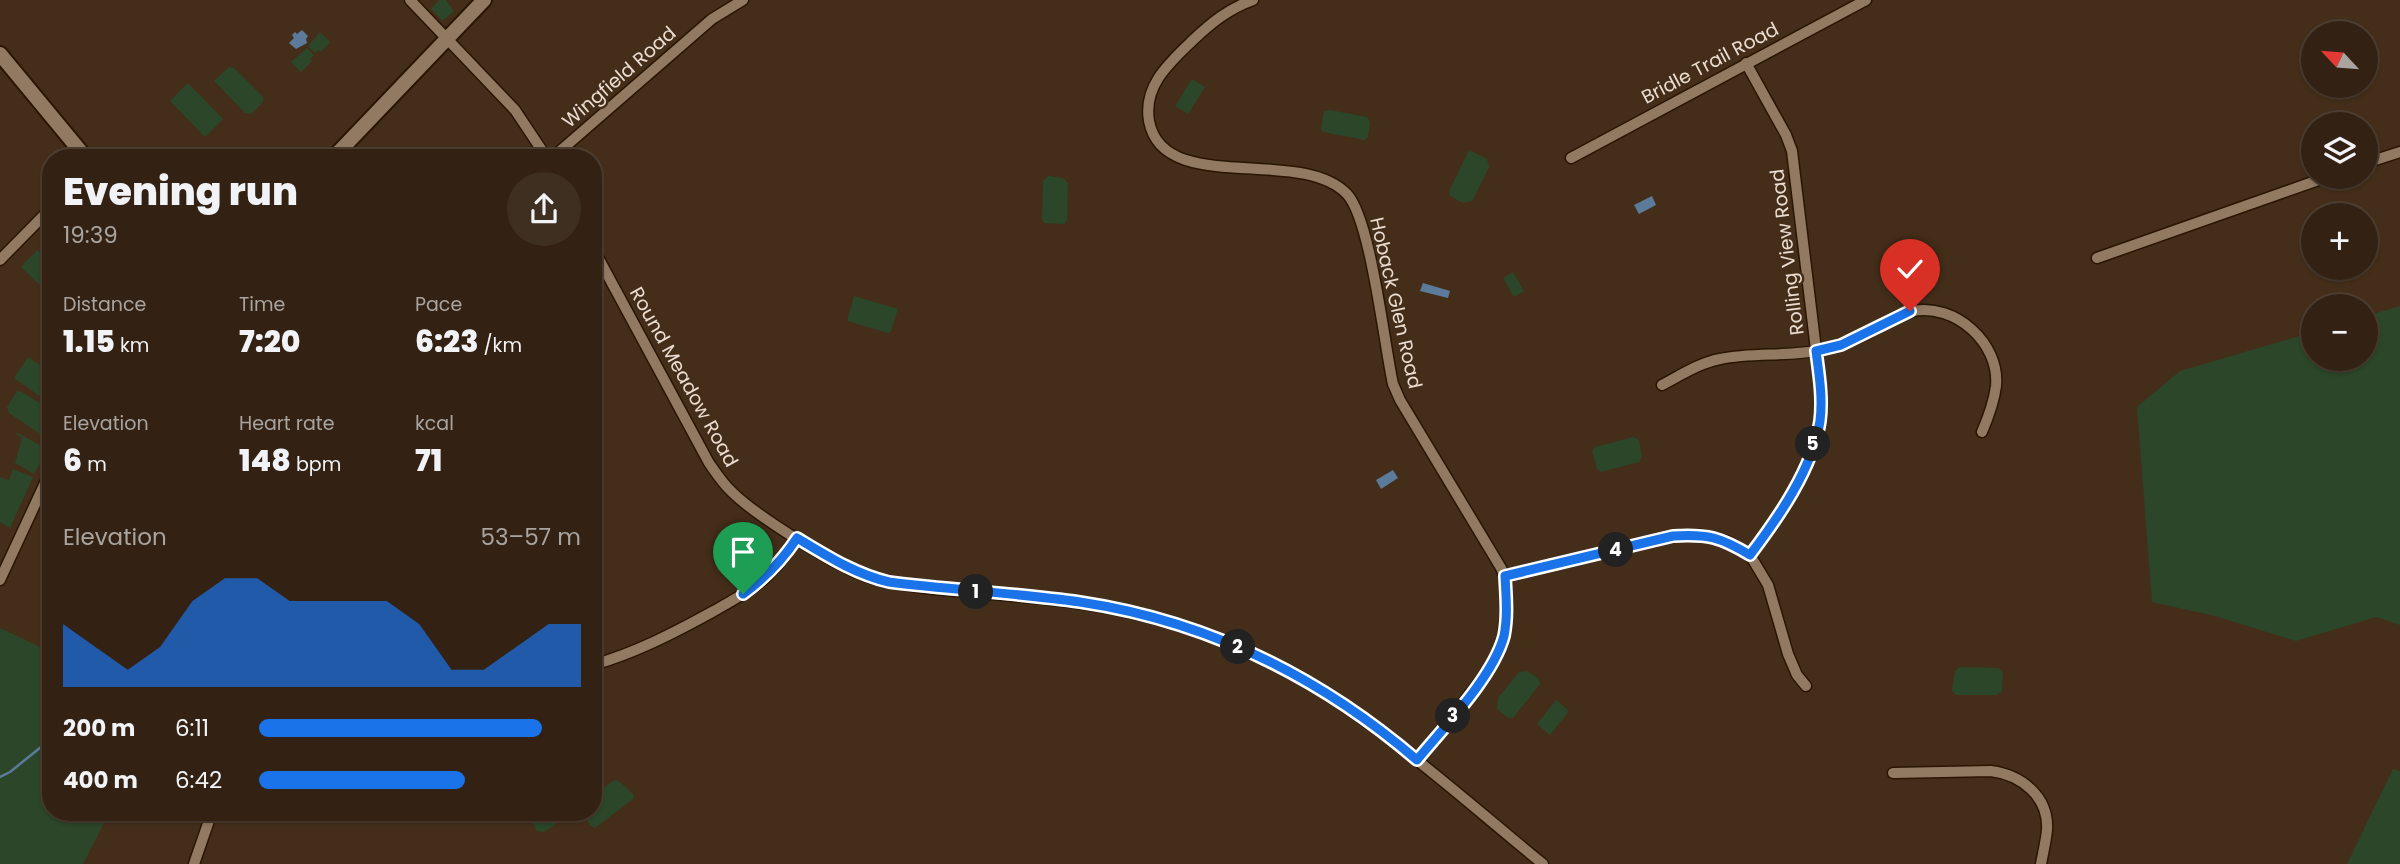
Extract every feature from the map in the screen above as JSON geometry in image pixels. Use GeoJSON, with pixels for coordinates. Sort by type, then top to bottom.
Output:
{"type":"FeatureCollection","features":[{"type":"Feature","properties":{"kind":"street"},"geometry":{"type":"LineString","coordinates":[[410,0],[520,116],[543,149]]}},
{"type":"Feature","properties":{"kind":"street"},"geometry":{"type":"LineString","coordinates":[[342,149],[484,0]]}},
{"type":"Feature","properties":{"kind":"street","name":"Wingfield Road"},"geometry":{"type":"LineString","coordinates":[[560,149],[712,19],[743,0]]}},
{"type":"Feature","properties":{"kind":"street","name":"Hoback Glen Road"},"geometry":{"type":"LineString","coordinates":[[1253,0],[1238,5],[1215,19],[1177,55],[1156,80],[1150,94],[1150,125],[1159,143],[1175,156],[1194,164],[1297,171],[1323,178],[1348,195],[1359,219],[1367,243],[1396,392],[1505,576],[1506,621],[1496,657],[1485,675],[1417,760]]}},
{"type":"Feature","properties":{"kind":"street","name":"Bridle Trail Road"},"geometry":{"type":"LineString","coordinates":[[1571,158],[1866,0]]}},
{"type":"Feature","properties":{"kind":"street"},"geometry":{"type":"LineString","coordinates":[[0,54],[79,149]]}},
{"type":"Feature","properties":{"kind":"street","name":"Rolling View Road"},"geometry":{"type":"LineString","coordinates":[[1746,62],[1792,151],[1821,391],[1820,422],[1811,453],[1777,519],[1750,555]]}},
{"type":"Feature","properties":{"kind":"street"},"geometry":{"type":"LineString","coordinates":[[2378,159],[2400,152]]}},
{"type":"Feature","properties":{"kind":"street"},"geometry":{"type":"LineString","coordinates":[[2097,258],[2301,186]]}},
{"type":"Feature","properties":{"kind":"street"},"geometry":{"type":"LineString","coordinates":[[0,260],[42,217]]}},
{"type":"Feature","properties":{"kind":"street","name":"Round Meadow Road"},"geometry":{"type":"LineString","coordinates":[[602,264],[718,476],[744,503],[797,538],[845,567],[878,580],[950,590],[1080,602],[1133,612],[1190,628],[1257,655],[1310,683],[1369,722],[1543,864]]}},
{"type":"Feature","properties":{"kind":"street"},"geometry":{"type":"LineString","coordinates":[[1662,385],[1697,366],[1721,359],[1816,351],[1841,345],[1910,311],[1926,309],[1953,316],[1967,325],[1990,353],[1996,386],[1982,432]]}},
{"type":"Feature","properties":{"kind":"street"},"geometry":{"type":"LineString","coordinates":[[0,580],[42,489]]}},
{"type":"Feature","properties":{"kind":"street"},"geometry":{"type":"LineString","coordinates":[[1505,576],[1673,536],[1701,534],[1727,541],[1750,555],[1768,585],[1788,654],[1797,675],[1806,686]]}},
{"type":"Feature","properties":{"kind":"street"},"geometry":{"type":"LineString","coordinates":[[602,662],[640,649],[682,629],[743,594],[781,561],[797,538]]}},
{"type":"Feature","properties":{"kind":"street"},"geometry":{"type":"LineString","coordinates":[[1893,773],[1991,771],[2026,783],[2038,796],[2047,829],[2041,864]]}},
{"type":"Feature","properties":{"kind":"street"},"geometry":{"type":"LineString","coordinates":[[194,864],[209,821]]}},
{"type":"Feature","properties":{"kind":"green space"},"geometry":{"type":"Polygon","coordinates":[[[439,0],[446,0],[454,11],[443,21],[431,9],[439,0]]]}},
{"type":"Feature","properties":{"kind":"green space"},"geometry":{"type":"Polygon","coordinates":[[[320,32],[330,42],[321,52],[319,50],[315,53],[308,46],[320,32]]]}},
{"type":"Feature","properties":{"kind":"green space"},"geometry":{"type":"Polygon","coordinates":[[[307,48],[314,55],[301,72],[291,62],[307,48]]]}},
{"type":"Feature","properties":{"kind":"green space"},"geometry":{"type":"Polygon","coordinates":[[[229,67],[234,68],[263,97],[263,102],[251,114],[245,113],[214,81],[229,67]]]}},
{"type":"Feature","properties":{"kind":"green space"},"geometry":{"type":"Polygon","coordinates":[[[1192,79],[1205,87],[1188,114],[1175,106],[1192,79]]]}},
{"type":"Feature","properties":{"kind":"green space"},"geometry":{"type":"Polygon","coordinates":[[[188,83],[223,119],[205,137],[170,101],[188,83]]]}},
{"type":"Feature","properties":{"kind":"green space"},"geometry":{"type":"Polygon","coordinates":[[[1324,111],[1367,117],[1370,122],[1368,137],[1364,140],[1323,132],[1321,129],[1324,111]]]}},
{"type":"Feature","properties":{"kind":"green space"},"geometry":{"type":"Polygon","coordinates":[[[1468,152],[1487,159],[1489,167],[1472,201],[1463,203],[1450,196],[1449,191],[1468,152]]]}},
{"type":"Feature","properties":{"kind":"green space"},"geometry":{"type":"Polygon","coordinates":[[[1048,176],[1063,178],[1068,183],[1067,220],[1064,224],[1044,223],[1042,219],[1043,181],[1048,176]]]}},
{"type":"Feature","properties":{"kind":"green space"},"geometry":{"type":"Polygon","coordinates":[[[37,250],[42,255],[42,287],[21,267],[37,250]]]}},
{"type":"Feature","properties":{"kind":"green space"},"geometry":{"type":"Polygon","coordinates":[[[1513,272],[1524,291],[1514,297],[1503,278],[1513,272]]]}},
{"type":"Feature","properties":{"kind":"green space"},"geometry":{"type":"Polygon","coordinates":[[[854,296],[898,309],[891,331],[888,333],[847,321],[854,296]]]}},
{"type":"Feature","properties":{"kind":"green space"},"geometry":{"type":"Polygon","coordinates":[[[2400,306],[2400,625],[2376,617],[2296,641],[2215,616],[2152,602],[2137,407],[2180,371],[2301,336],[2301,371],[2378,371],[2378,312],[2400,306]]]}},
{"type":"Feature","properties":{"kind":"green space"},"geometry":{"type":"Polygon","coordinates":[[[28,357],[42,367],[42,398],[14,378],[28,357]]]}},
{"type":"Feature","properties":{"kind":"green space"},"geometry":{"type":"Polygon","coordinates":[[[17,391],[42,404],[42,434],[9,413],[7,407],[17,391]]]}},
{"type":"Feature","properties":{"kind":"green space"},"geometry":{"type":"Polygon","coordinates":[[[16,434],[42,447],[42,460],[34,474],[15,463],[22,438],[16,434]]]}},
{"type":"Feature","properties":{"kind":"green space"},"geometry":{"type":"Polygon","coordinates":[[[1633,437],[1639,440],[1642,457],[1639,462],[1601,472],[1597,469],[1592,451],[1595,447],[1633,437]]]}},
{"type":"Feature","properties":{"kind":"green space"},"geometry":{"type":"Polygon","coordinates":[[[13,469],[33,477],[10,528],[0,522],[0,477],[9,480],[13,469]]]}},
{"type":"Feature","properties":{"kind":"green space"},"geometry":{"type":"Polygon","coordinates":[[[0,628],[42,648],[42,821],[105,821],[83,864],[0,864],[0,628]]]}},
{"type":"Feature","properties":{"kind":"green space"},"geometry":{"type":"Polygon","coordinates":[[[1960,667],[1999,668],[2003,673],[2002,691],[1997,695],[1956,695],[1952,691],[1955,671],[1960,667]]]}},
{"type":"Feature","properties":{"kind":"green space"},"geometry":{"type":"Polygon","coordinates":[[[1527,671],[1538,678],[1540,684],[1513,718],[1508,718],[1497,709],[1498,698],[1519,672],[1527,671]]]}},
{"type":"Feature","properties":{"kind":"green space"},"geometry":{"type":"Polygon","coordinates":[[[1556,700],[1569,711],[1550,735],[1537,724],[1556,700]]]}},
{"type":"Feature","properties":{"kind":"green space"},"geometry":{"type":"Polygon","coordinates":[[[2393,769],[2400,771],[2400,864],[2347,864],[2393,769]]]}},
{"type":"Feature","properties":{"kind":"green space"},"geometry":{"type":"Polygon","coordinates":[[[614,780],[634,795],[633,799],[595,828],[587,821],[602,821],[602,789],[614,780]]]}},
{"type":"Feature","properties":{"kind":"green space"},"geometry":{"type":"Polygon","coordinates":[[[531,821],[561,821],[544,832],[537,831],[531,821]]]}},
{"type":"Feature","properties":{"kind":"water"},"geometry":{"type":"Polygon","coordinates":[[[302,30],[308,36],[307,43],[296,49],[289,43],[295,32],[297,34],[302,30]]]}},
{"type":"Feature","properties":{"kind":"water"},"geometry":{"type":"Polygon","coordinates":[[[1652,196],[1656,205],[1639,214],[1634,205],[1652,196]]]}},
{"type":"Feature","properties":{"kind":"water"},"geometry":{"type":"Polygon","coordinates":[[[1423,283],[1450,291],[1448,298],[1420,291],[1423,283]]]}},
{"type":"Feature","properties":{"kind":"water"},"geometry":{"type":"Polygon","coordinates":[[[1393,470],[1398,478],[1381,489],[1376,480],[1393,470]]]}},
{"type":"Feature","properties":{"kind":"waterway"},"geometry":{"type":"LineString","coordinates":[[0,777],[42,746]]}},
{"type":"Feature","properties":{"kind":"route"},"geometry":{"type":"LineString","coordinates":[[743,594],[781,561],[797,538],[845,567],[889,582],[1080,602],[1133,612],[1190,628],[1286,669],[1354,711],[1417,760],[1485,675],[1496,657],[1506,621],[1505,576],[1673,536],[1701,534],[1727,541],[1750,555],[1777,519],[1811,453],[1820,422],[1821,391],[1816,351],[1841,345],[1910,311]]}}]}
